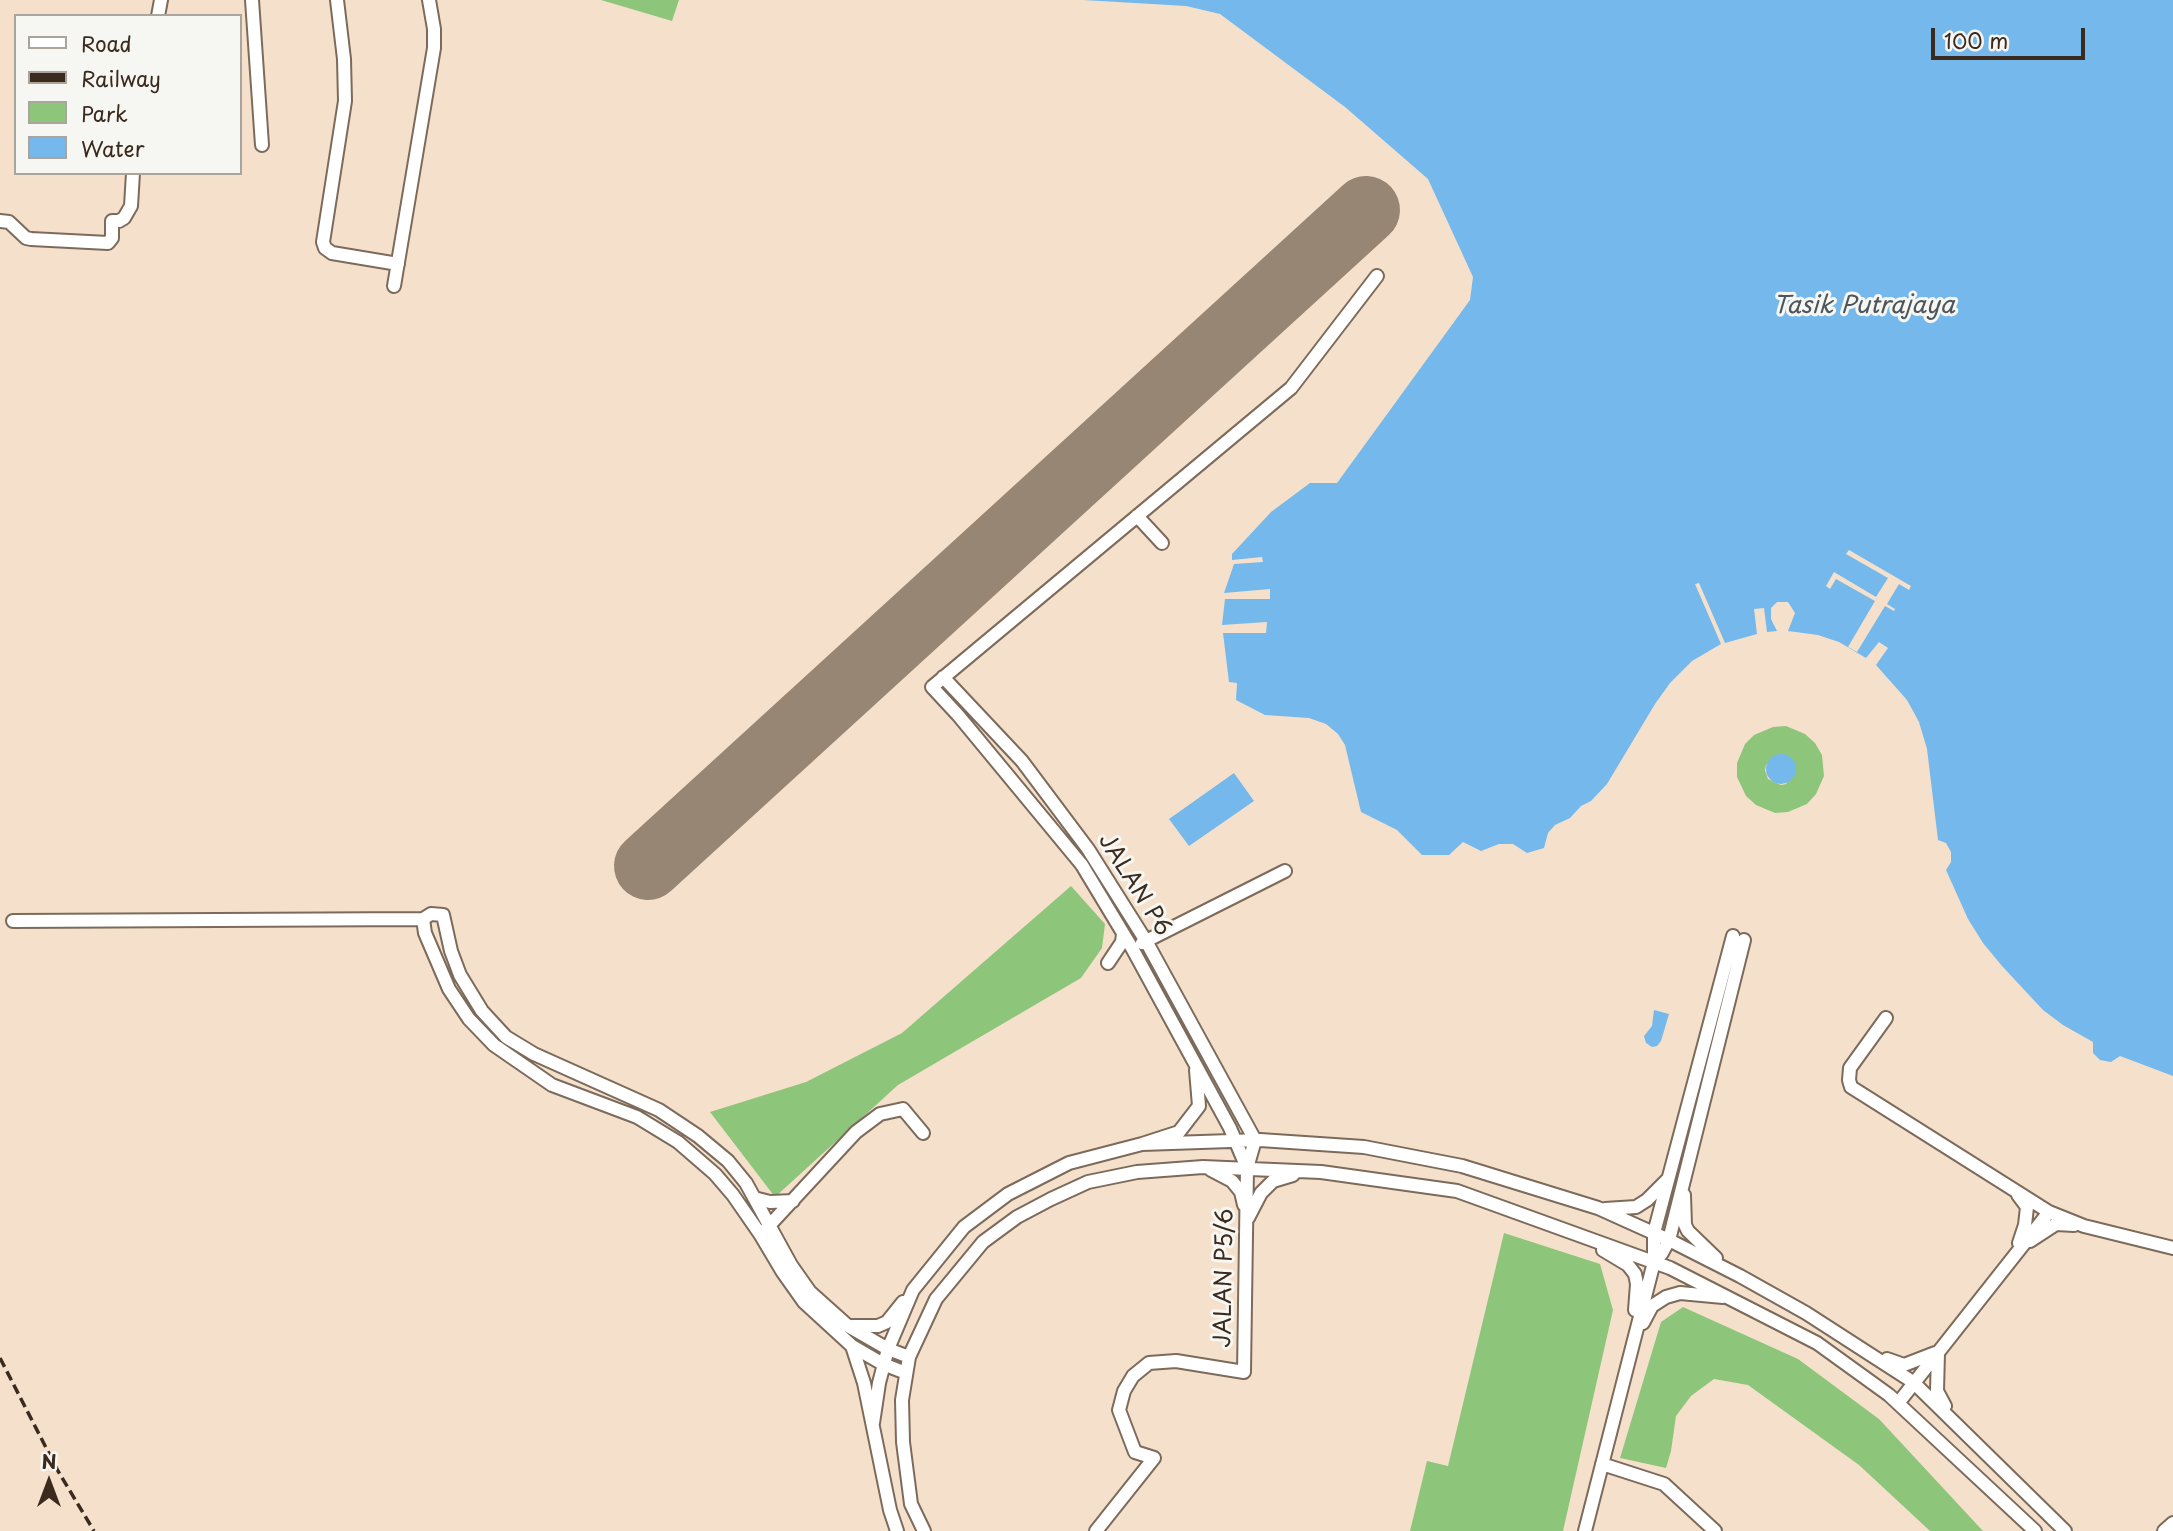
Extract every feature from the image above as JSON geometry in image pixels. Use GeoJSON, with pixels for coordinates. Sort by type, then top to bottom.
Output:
{"type":"FeatureCollection","features":[{"type":"Feature","properties":{"kind":"street"},"geometry":{"type":"LineString","coordinates":[[252,0],[262,145]]}},
{"type":"Feature","properties":{"kind":"street"},"geometry":{"type":"LineString","coordinates":[[337,0],[344,59],[345,101],[323,242],[325,248],[332,253],[398,264]]}},
{"type":"Feature","properties":{"kind":"street"},"geometry":{"type":"LineString","coordinates":[[394,286],[434,48],[429,0]]}},
{"type":"Feature","properties":{"kind":"street"},"geometry":{"type":"LineString","coordinates":[[0,221],[9,222],[31,239],[108,243],[112,237],[112,221],[119,221],[128,214],[131,206],[133,175]]}},
{"type":"Feature","properties":{"kind":"street"},"geometry":{"type":"LineString","coordinates":[[943,677],[1291,388],[1377,276]]}},
{"type":"Feature","properties":{"kind":"street"},"geometry":{"type":"LineString","coordinates":[[1137,516],[1162,543]]}},
{"type":"Feature","properties":{"kind":"street","name":"JALAN P6"},"geometry":{"type":"LineString","coordinates":[[1247,1168],[1237,1141],[1140,962],[1082,865],[932,687],[943,677],[1022,761],[1087,849],[1146,941],[1255,1140]]}},
{"type":"Feature","properties":{"kind":"street"},"geometry":{"type":"LineString","coordinates":[[1132,948],[1285,871]]}},
{"type":"Feature","properties":{"kind":"street"},"geometry":{"type":"LineString","coordinates":[[13,921],[424,919],[431,914],[443,915],[460,975],[482,1011],[506,1037],[534,1054],[659,1110],[698,1136],[728,1161],[754,1198],[782,1271],[804,1302],[852,1346],[883,1364],[906,1373]]}},
{"type":"Feature","properties":{"kind":"street"},"geometry":{"type":"LineString","coordinates":[[424,919],[425,933],[449,989],[469,1019],[494,1045],[552,1084],[637,1117],[678,1142],[715,1174],[765,1230],[810,1292],[848,1326],[888,1349],[909,1357]]}},
{"type":"Feature","properties":{"kind":"street"},"geometry":{"type":"LineString","coordinates":[[1123,934],[1108,963],[1128,960],[1140,962]]}},
{"type":"Feature","properties":{"kind":"street"},"geometry":{"type":"LineString","coordinates":[[1585,1531],[1654,1262],[1654,1233],[1677,1176],[1739,938]]}},
{"type":"Feature","properties":{"kind":"street"},"geometry":{"type":"LineString","coordinates":[[1886,1018],[1850,1068],[1851,1087],[2049,1212],[2084,1226],[2173,1248]]}},
{"type":"Feature","properties":{"kind":"street"},"geometry":{"type":"LineString","coordinates":[[848,1326],[878,1326],[887,1322],[964,1227],[1008,1194],[1069,1163],[1179,1132],[1199,1106],[1195,1063]]}},
{"type":"Feature","properties":{"kind":"street"},"geometry":{"type":"LineString","coordinates":[[765,1230],[856,1132],[880,1114],[903,1110],[923,1133]]}},
{"type":"Feature","properties":{"kind":"street"},"geometry":{"type":"LineString","coordinates":[[1247,1168],[1255,1140]]}},
{"type":"Feature","properties":{"kind":"street"},"geometry":{"type":"LineString","coordinates":[[1142,1144],[1255,1140],[1364,1147],[1451,1164],[1598,1208],[1740,1276],[1806,1313],[1913,1382],[2065,1531]]}},
{"type":"Feature","properties":{"kind":"street"},"geometry":{"type":"LineString","coordinates":[[1203,1167],[1219,1172],[1232,1181],[1241,1192],[1247,1219]]}},
{"type":"Feature","properties":{"kind":"street"},"geometry":{"type":"LineString","coordinates":[[923,1531],[911,1504],[902,1441],[902,1400],[909,1357],[936,1299],[983,1242],[1017,1217],[1088,1182],[1137,1172],[1203,1167],[1321,1172],[1457,1191],[1654,1262],[1732,1298],[1817,1343],[1899,1402],[2035,1531]]}},
{"type":"Feature","properties":{"kind":"street","name":"JALAN P5/6"},"geometry":{"type":"LineString","coordinates":[[1096,1531],[1154,1458],[1135,1452],[1119,1410],[1124,1391],[1133,1376],[1149,1363],[1176,1361],[1244,1372],[1247,1168]]}},
{"type":"Feature","properties":{"kind":"street"},"geometry":{"type":"LineString","coordinates":[[1247,1219],[1261,1193],[1273,1181],[1284,1176],[1321,1172]]}},
{"type":"Feature","properties":{"kind":"street"},"geometry":{"type":"LineString","coordinates":[[1598,1208],[1636,1207],[1677,1176]]}},
{"type":"Feature","properties":{"kind":"street"},"geometry":{"type":"LineString","coordinates":[[1654,1262],[1669,1240],[1677,1176]]}},
{"type":"Feature","properties":{"kind":"street"},"geometry":{"type":"LineString","coordinates":[[1677,1176],[1688,1231],[1699,1244],[1740,1276]]}},
{"type":"Feature","properties":{"kind":"street"},"geometry":{"type":"LineString","coordinates":[[2010,1186],[2026,1207],[2025,1225],[2017,1250]]}},
{"type":"Feature","properties":{"kind":"street"},"geometry":{"type":"LineString","coordinates":[[754,1198],[770,1202],[793,1201]]}},
{"type":"Feature","properties":{"kind":"street"},"geometry":{"type":"LineString","coordinates":[[1899,1402],[2049,1212]]}},
{"type":"Feature","properties":{"kind":"street"},"geometry":{"type":"LineString","coordinates":[[2017,1250],[2056,1224],[2084,1226]]}},
{"type":"Feature","properties":{"kind":"street"},"geometry":{"type":"LineString","coordinates":[[1554,1225],[1615,1256],[1635,1274],[1637,1284],[1634,1338]]}},
{"type":"Feature","properties":{"kind":"street"},"geometry":{"type":"LineString","coordinates":[[873,1423],[883,1364],[913,1290]]}},
{"type":"Feature","properties":{"kind":"street"},"geometry":{"type":"LineString","coordinates":[[1634,1338],[1652,1306],[1666,1297],[1680,1293],[1732,1298]]}},
{"type":"Feature","properties":{"kind":"street"},"geometry":{"type":"LineString","coordinates":[[852,1346],[861,1368],[890,1510],[897,1531]]}},
{"type":"Feature","properties":{"kind":"street"},"geometry":{"type":"LineString","coordinates":[[1867,1351],[1904,1365],[1938,1352]]}},
{"type":"Feature","properties":{"kind":"street"},"geometry":{"type":"LineString","coordinates":[[1938,1352],[1937,1391],[1951,1417]]}},
{"type":"Feature","properties":{"kind":"street"},"geometry":{"type":"LineString","coordinates":[[1602,1464],[1664,1484],[1715,1531]]}},
{"type":"Feature","properties":{"kind":"street"},"geometry":{"type":"LineString","coordinates":[[2046,1512],[2072,1531]]}},
{"type":"Feature","properties":{"kind":"street"},"geometry":{"type":"LineString","coordinates":[[2164,1531],[2173,1523]]}},
{"type":"Feature","properties":{"kind":"green space"},"geometry":{"type":"Polygon","coordinates":[[[601,0],[679,0],[672,21],[601,0]]]}},
{"type":"Feature","properties":{"kind":"green space"},"geometry":{"type":"Polygon","coordinates":[[[1786,726],[1805,734],[1815,743],[1822,755],[1824,776],[1816,794],[1807,804],[1788,812],[1775,813],[1756,805],[1746,796],[1737,777],[1737,763],[1745,744],[1754,735],[1773,727],[1786,726]],[[1780,754],[1766,765],[1768,779],[1781,785],[1786,784],[1796,769],[1789,757],[1780,754]]]}},
{"type":"Feature","properties":{"kind":"green space"},"geometry":{"type":"Polygon","coordinates":[[[1071,886],[1105,924],[1102,948],[1081,978],[898,1085],[775,1197],[710,1112],[806,1082],[902,1033],[1071,886]]]}},
{"type":"Feature","properties":{"kind":"green space"},"geometry":{"type":"Polygon","coordinates":[[[1504,1233],[1600,1264],[1613,1310],[1563,1531],[1410,1531],[1427,1461],[1448,1466],[1504,1233]]]}},
{"type":"Feature","properties":{"kind":"green space"},"geometry":{"type":"Polygon","coordinates":[[[1683,1307],[1798,1359],[1879,1419],[1983,1531],[1930,1531],[1859,1465],[1748,1385],[1714,1379],[1691,1396],[1676,1416],[1666,1468],[1620,1458],[1661,1322],[1683,1307]]]}},
{"type":"Feature","properties":{"kind":"water","name":"Tasik Putrajaya"},"geometry":{"type":"Polygon","coordinates":[[[1083,0],[2173,0],[2173,1076],[2120,1056],[2111,1062],[2100,1060],[2093,1053],[2093,1042],[2043,1010],[1983,943],[1968,919],[1946,870],[1951,862],[1951,852],[1946,843],[1938,840],[1927,749],[1919,722],[1907,700],[1876,665],[1888,648],[1879,642],[1866,658],[1839,642],[1818,635],[1788,631],[1795,613],[1788,602],[1777,602],[1771,608],[1771,619],[1777,631],[1767,632],[1764,608],[1754,609],[1757,634],[1725,643],[1699,583],[1695,584],[1721,644],[1692,661],[1670,683],[1607,784],[1570,818],[1555,825],[1548,833],[1544,848],[1527,853],[1513,844],[1499,844],[1481,851],[1463,842],[1449,855],[1422,855],[1397,830],[1361,812],[1345,745],[1338,734],[1326,724],[1309,718],[1265,715],[1236,700],[1237,683],[1229,682],[1223,633],[1266,633],[1267,622],[1222,625],[1225,599],[1270,599],[1270,589],[1224,593],[1234,564],[1263,562],[1262,557],[1232,560],[1232,554],[1271,512],[1310,483],[1337,483],[1470,300],[1473,277],[1428,179],[1345,107],[1220,14],[1186,6],[1083,0]]]}},
{"type":"Feature","properties":{"kind":"water"},"geometry":{"type":"Polygon","coordinates":[[[1781,754],[1792,758],[1796,769],[1792,780],[1781,784],[1770,780],[1766,769],[1770,758],[1781,754]]]}},
{"type":"Feature","properties":{"kind":"water"},"geometry":{"type":"Polygon","coordinates":[[[1234,773],[1254,801],[1189,846],[1169,819],[1234,773]]]}},
{"type":"Feature","properties":{"kind":"water"},"geometry":{"type":"Polygon","coordinates":[[[1654,1010],[1669,1014],[1661,1041],[1652,1047],[1646,1043],[1644,1036],[1652,1026],[1654,1010]]]}},
{"type":"Feature","properties":{"kind":"pier"},"geometry":{"type":"Polygon","coordinates":[[[1849,550],[1911,586],[1909,590],[1899,584],[1887,604],[1895,609],[1894,611],[1885,606],[1857,652],[1848,647],[1875,601],[1836,579],[1830,589],[1826,586],[1834,572],[1876,597],[1888,578],[1846,554],[1849,550]]]}},
{"type":"Feature","properties":{"kind":"runway"},"geometry":{"type":"LineString","coordinates":[[648,866],[1366,210]]}},
{"type":"Feature","properties":{"kind":"railway"},"geometry":{"type":"LineString","coordinates":[[0,1358],[58,1471],[94,1531]]}}]}
